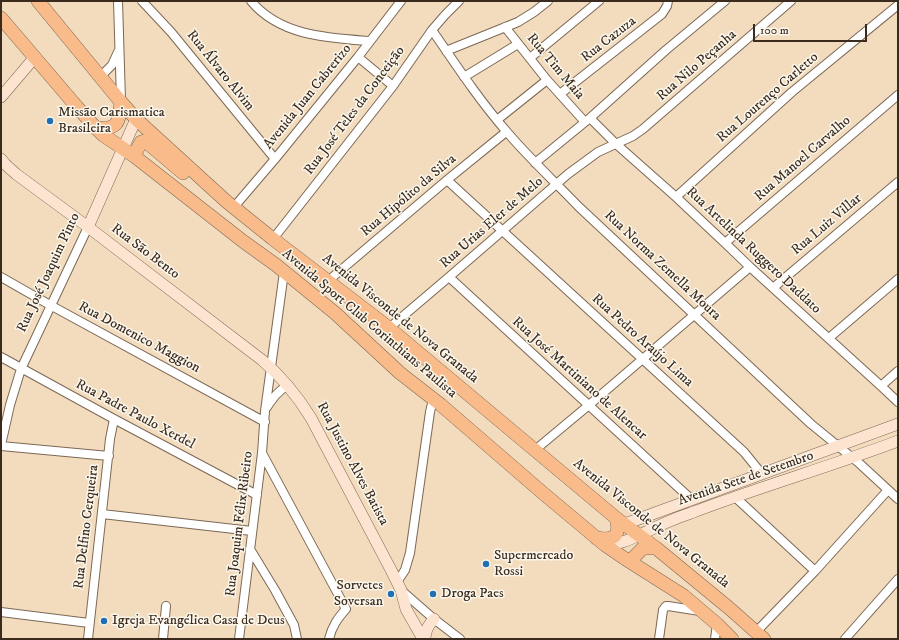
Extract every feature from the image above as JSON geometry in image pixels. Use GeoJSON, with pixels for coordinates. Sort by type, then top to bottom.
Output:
{"type":"FeatureCollection","features":[{"type":"Feature","properties":{"kind":"main road","name":"Avenida Visconde de Nova Granada"},"geometry":{"type":"LineString","coordinates":[[38,1],[136,119],[230,205],[389,328],[620,521],[656,548],[729,608],[760,636]]}},
{"type":"Feature","properties":{"kind":"main road","name":"Avenida Sport Club Corinthians Paulista"},"geometry":{"type":"LineString","coordinates":[[1,18],[103,135],[284,272],[335,314],[400,373],[433,399],[601,541],[632,563],[678,591],[717,624],[732,639]]}},
{"type":"Feature","properties":{"kind":"main road"},"geometry":{"type":"LineString","coordinates":[[96,128],[110,128],[116,123],[119,116],[121,102]]}},
{"type":"Feature","properties":{"kind":"main road"},"geometry":{"type":"LineString","coordinates":[[128,153],[141,142],[146,142],[212,197],[230,205]]}},
{"type":"Feature","properties":{"kind":"main road"},"geometry":{"type":"LineString","coordinates":[[601,541],[613,537],[620,521]]}},
{"type":"Feature","properties":{"kind":"main road"},"geometry":{"type":"LineString","coordinates":[[632,563],[634,557],[642,549],[656,548]]}},
{"type":"Feature","properties":{"kind":"street"},"geometry":{"type":"LineString","coordinates":[[118,1],[121,102]]}},
{"type":"Feature","properties":{"kind":"street","name":"Rua Álvaro Alvim"},"geometry":{"type":"LineString","coordinates":[[142,1],[172,32],[275,159]]}},
{"type":"Feature","properties":{"kind":"street"},"geometry":{"type":"LineString","coordinates":[[251,1],[266,15],[305,34],[330,38],[370,41]]}},
{"type":"Feature","properties":{"kind":"street","name":"Avenida Juan Cabrerizo"},"geometry":{"type":"LineString","coordinates":[[230,205],[275,159],[358,57],[401,1]]}},
{"type":"Feature","properties":{"kind":"street","name":"Rua José Teles da Conceição"},"geometry":{"type":"LineString","coordinates":[[273,239],[393,86],[432,30],[459,1]]}},
{"type":"Feature","properties":{"kind":"street"},"geometry":{"type":"LineString","coordinates":[[446,51],[518,22],[548,1]]}},
{"type":"Feature","properties":{"kind":"street"},"geometry":{"type":"LineString","coordinates":[[530,58],[599,1]]}},
{"type":"Feature","properties":{"kind":"street","name":"Rua Cazuza"},"geometry":{"type":"LineString","coordinates":[[560,94],[662,14],[668,1]]}},
{"type":"Feature","properties":{"kind":"street"},"geometry":{"type":"LineString","coordinates":[[535,163],[725,1]]}},
{"type":"Feature","properties":{"kind":"street","name":"Rua Nilo Peçanha"},"geometry":{"type":"LineString","coordinates":[[616,143],[633,136],[643,129],[791,1]]}},
{"type":"Feature","properties":{"kind":"street","name":"Rua Lourenço Carletto"},"geometry":{"type":"LineString","coordinates":[[676,197],[792,92],[898,5]]}},
{"type":"Feature","properties":{"kind":"street","name":"Rua Tim Maia"},"geometry":{"type":"LineString","coordinates":[[505,27],[547,80],[587,120]]}},
{"type":"Feature","properties":{"kind":"street","name":"Rua Norma Zemella Moura"},"geometry":{"type":"LineString","coordinates":[[432,30],[464,77],[506,132],[535,163],[579,207],[812,424],[853,458],[898,499]]}},
{"type":"Feature","properties":{"kind":"street"},"geometry":{"type":"LineString","coordinates":[[464,77],[518,44]]}},
{"type":"Feature","properties":{"kind":"street"},"geometry":{"type":"LineString","coordinates":[[100,77],[112,65],[119,49]]}},
{"type":"Feature","properties":{"kind":"street"},"geometry":{"type":"LineString","coordinates":[[1,97],[35,57]]}},
{"type":"Feature","properties":{"kind":"street"},"geometry":{"type":"LineString","coordinates":[[358,57],[393,86]]}},
{"type":"Feature","properties":{"kind":"street"},"geometry":{"type":"LineString","coordinates":[[497,120],[547,80]]}},
{"type":"Feature","properties":{"kind":"street","name":"Rua Manoel Carvalho"},"geometry":{"type":"LineString","coordinates":[[725,242],[898,95]]}},
{"type":"Feature","properties":{"kind":"street","name":"Rua José Joaquim Pinto"},"geometry":{"type":"LineString","coordinates":[[1,445],[10,405],[21,369],[88,227],[128,153],[136,119]]}},
{"type":"Feature","properties":{"kind":"street","name":"Rua Artelinda Ruggero Daddato"},"geometry":{"type":"LineString","coordinates":[[587,120],[616,143],[676,197],[750,267],[898,402]]}},
{"type":"Feature","properties":{"kind":"street","name":"Rua Hipólito da Silva"},"geometry":{"type":"LineString","coordinates":[[328,281],[506,132]]}},
{"type":"Feature","properties":{"kind":"street","name":"Rua Urias Eler de Melo"},"geometry":{"type":"LineString","coordinates":[[389,328],[568,174],[598,152],[616,143]]}},
{"type":"Feature","properties":{"kind":"street","name":"Rua São Bento"},"geometry":{"type":"LineString","coordinates":[[1,159],[16,174],[88,227],[271,368]]}},
{"type":"Feature","properties":{"kind":"street","name":"Rua Pedro Araújo Lima"},"geometry":{"type":"LineString","coordinates":[[447,180],[744,452],[761,473]]}},
{"type":"Feature","properties":{"kind":"street","name":"Rua Luiz Villar"},"geometry":{"type":"LineString","coordinates":[[773,288],[898,182]]}},
{"type":"Feature","properties":{"kind":"street"},"geometry":{"type":"LineString","coordinates":[[535,450],[589,406],[750,267]]}},
{"type":"Feature","properties":{"kind":"street","name":"Rua Joaquim Félix Ribeiro"},"geometry":{"type":"LineString","coordinates":[[238,639],[262,453],[265,411],[284,272]]}},
{"type":"Feature","properties":{"kind":"street","name":"Rua Domenico Maggion"},"geometry":{"type":"LineString","coordinates":[[1,277],[265,422]]}},
{"type":"Feature","properties":{"kind":"street","name":"Rua José Martiniano de Alencar"},"geometry":{"type":"LineString","coordinates":[[449,277],[691,499]]}},
{"type":"Feature","properties":{"kind":"street"},"geometry":{"type":"LineString","coordinates":[[829,338],[898,279]]}},
{"type":"Feature","properties":{"kind":"street","name":"Rua Padre Paulo Xerdel"},"geometry":{"type":"LineString","coordinates":[[1,357],[257,495]]}},
{"type":"Feature","properties":{"kind":"street","name":"Rua Justino Alves Batista"},"geometry":{"type":"LineString","coordinates":[[271,368],[297,397],[311,418],[399,586],[434,619],[460,639]]}},
{"type":"Feature","properties":{"kind":"street"},"geometry":{"type":"LineString","coordinates":[[881,386],[898,371]]}},
{"type":"Feature","properties":{"kind":"street"},"geometry":{"type":"LineString","coordinates":[[265,411],[272,398],[279,390],[287,386]]}},
{"type":"Feature","properties":{"kind":"street"},"geometry":{"type":"LineString","coordinates":[[424,639],[406,609],[399,586],[410,553],[433,399]]}},
{"type":"Feature","properties":{"kind":"street","name":"Rua Delfino Cerqueira"},"geometry":{"type":"LineString","coordinates":[[88,639],[110,439],[114,419]]}},
{"type":"Feature","properties":{"kind":"street","name":"Avenida Sete de Setembro"},"geometry":{"type":"LineString","coordinates":[[620,521],[691,499],[898,424]]}},
{"type":"Feature","properties":{"kind":"street","name":"Avenida Sete de Setembro"},"geometry":{"type":"LineString","coordinates":[[601,541],[617,544],[689,514],[735,497],[853,458],[898,441]]}},
{"type":"Feature","properties":{"kind":"street"},"geometry":{"type":"LineString","coordinates":[[1,445],[109,456]]}},
{"type":"Feature","properties":{"kind":"street"},"geometry":{"type":"LineString","coordinates":[[262,453],[346,608],[338,618],[331,631],[329,639]]}},
{"type":"Feature","properties":{"kind":"street"},"geometry":{"type":"LineString","coordinates":[[760,636],[815,571],[888,490]]}},
{"type":"Feature","properties":{"kind":"street"},"geometry":{"type":"LineString","coordinates":[[735,497],[815,571]]}},
{"type":"Feature","properties":{"kind":"street"},"geometry":{"type":"LineString","coordinates":[[102,514],[252,531]]}},
{"type":"Feature","properties":{"kind":"street"},"geometry":{"type":"LineString","coordinates":[[250,549],[275,590],[294,626],[297,639]]}},
{"type":"Feature","properties":{"kind":"street"},"geometry":{"type":"LineString","coordinates":[[845,639],[898,579]]}},
{"type":"Feature","properties":{"kind":"street"},"geometry":{"type":"LineString","coordinates":[[163,639],[166,606]]}},
{"type":"Feature","properties":{"kind":"street"},"geometry":{"type":"LineString","coordinates":[[659,639],[663,610],[666,606],[703,612]]}},
{"type":"Feature","properties":{"kind":"street"},"geometry":{"type":"LineString","coordinates":[[1,612],[90,623]]}},
{"type":"Feature","properties":{"kind":"street"},"geometry":{"type":"LineString","coordinates":[[424,639],[429,624],[434,619]]}},
{"type":"Feature","properties":{"kind":"street"},"geometry":{"type":"LineString","coordinates":[[715,639],[717,624]]}},
{"type":"Feature","properties":{"kind":"place","name":"Missão Carismatica Brasileira"},"geometry":{"type":"Point","coordinates":[50,121]}},
{"type":"Feature","properties":{"kind":"place","name":"Supermercado Rossi"},"geometry":{"type":"Point","coordinates":[486,564]}},
{"type":"Feature","properties":{"kind":"place","name":"Sorvetes Soversan"},"geometry":{"type":"Point","coordinates":[391,594]}},
{"type":"Feature","properties":{"kind":"place","name":"Droga Paes"},"geometry":{"type":"Point","coordinates":[433,594]}},
{"type":"Feature","properties":{"kind":"place","name":"Igreja Evangélica Casa de Deus"},"geometry":{"type":"Point","coordinates":[104,621]}}]}
